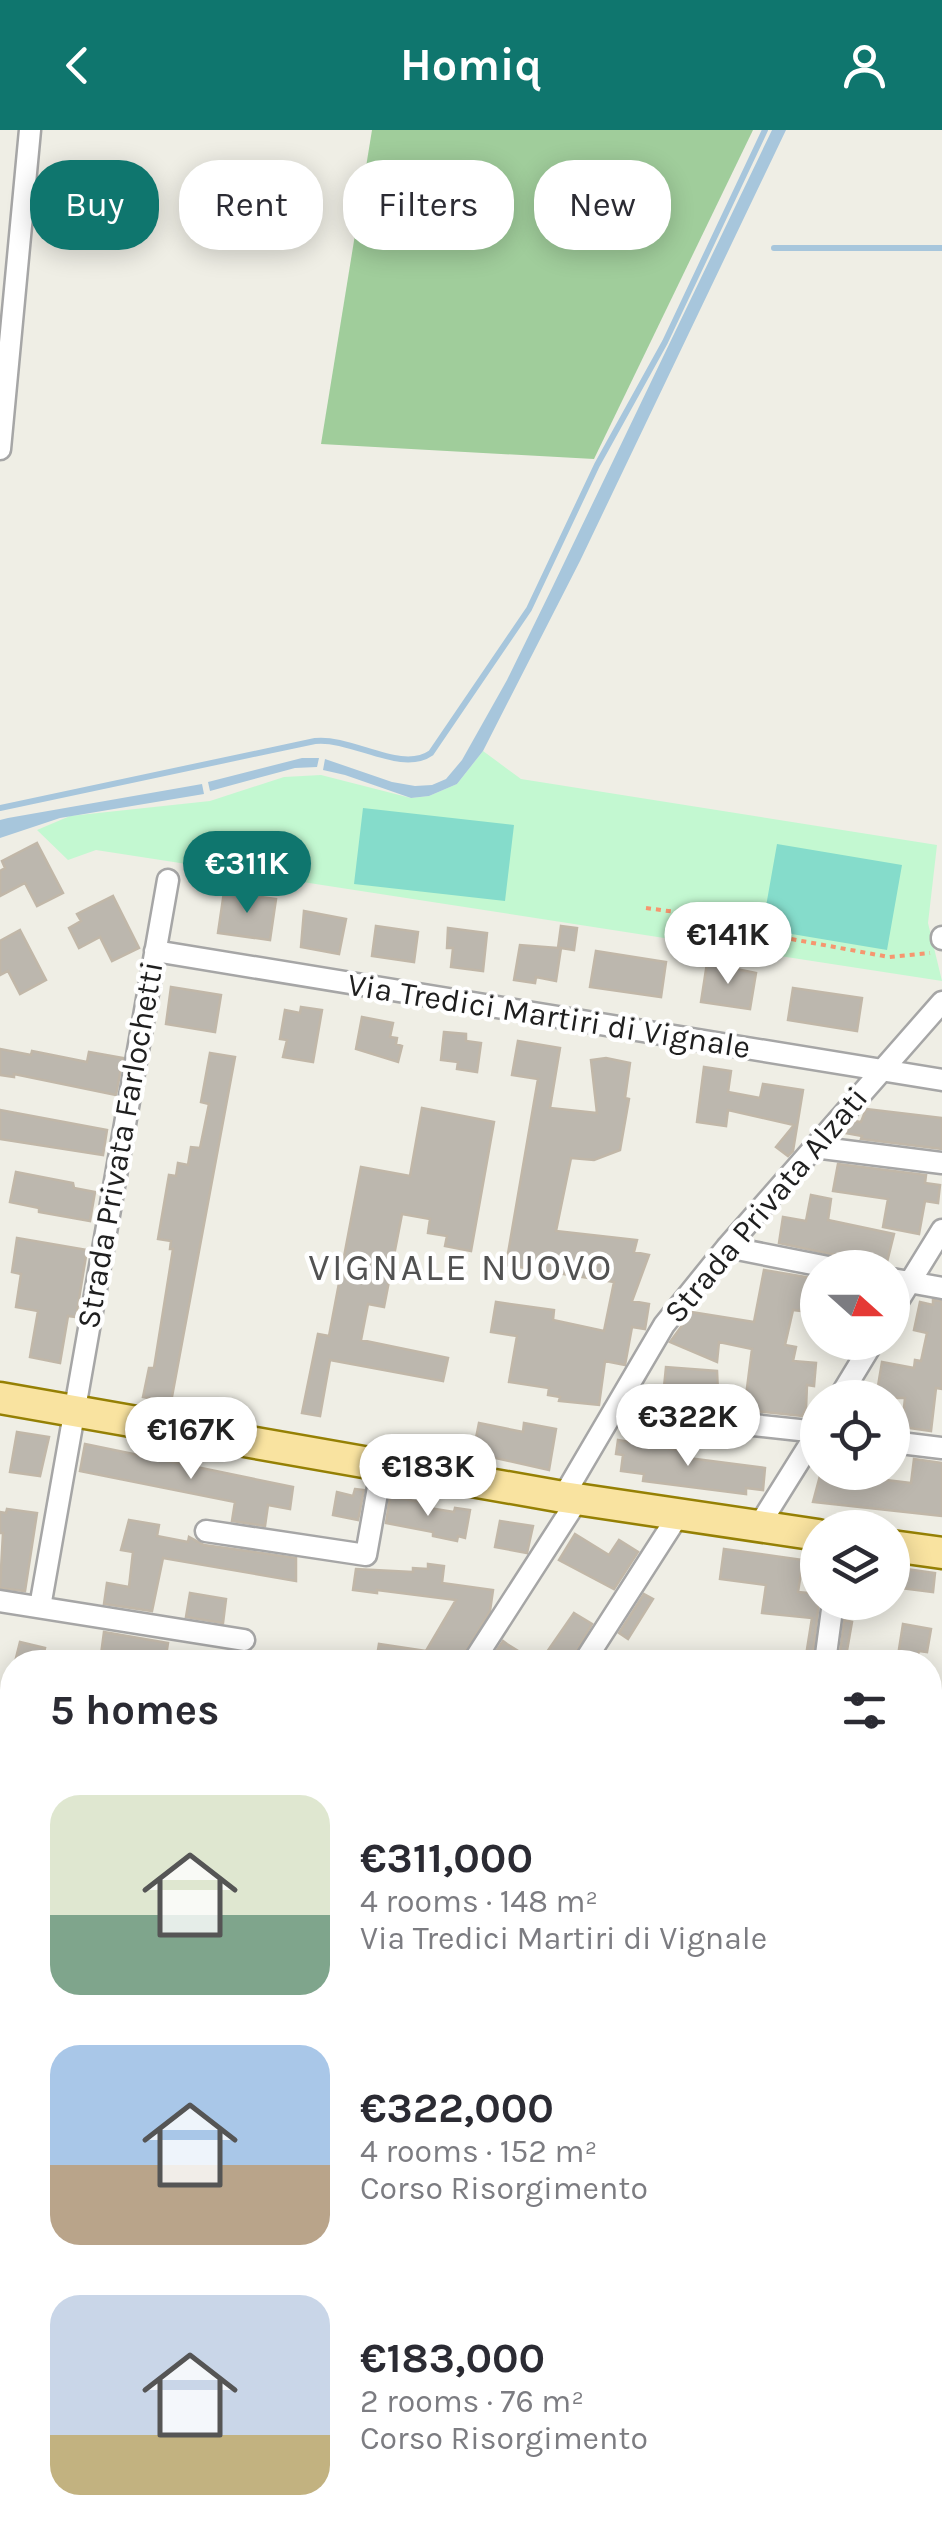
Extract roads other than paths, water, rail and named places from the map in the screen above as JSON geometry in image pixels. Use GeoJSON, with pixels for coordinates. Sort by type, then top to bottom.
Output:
{"type":"FeatureCollection","features":[{"type":"Feature","properties":{"kind":"main road"},"geometry":{"type":"LineString","coordinates":[[0,1398],[570,1498],[800,1533]]}},
{"type":"Feature","properties":{"kind":"main road"},"geometry":{"type":"LineString","coordinates":[[910,1549],[942,1553]]}},
{"type":"Feature","properties":{"kind":"street"},"geometry":{"type":"LineString","coordinates":[[0,449],[30,130]]}},
{"type":"Feature","properties":{"kind":"street","name":"Strada Privata Farlochetti"},"geometry":{"type":"LineString","coordinates":[[40,1607],[168,880]]}},
{"type":"Feature","properties":{"kind":"street","name":"Via Tredici Martiri di Vignale"},"geometry":{"type":"LineString","coordinates":[[155,952],[942,1080]]}},
{"type":"Feature","properties":{"kind":"street","name":"Strada Privata Alzati"},"geometry":{"type":"LineString","coordinates":[[481,1650],[664,1325],[942,1002]]}},
{"type":"Feature","properties":{"kind":"street"},"geometry":{"type":"LineString","coordinates":[[814,1147],[942,1163]]}},
{"type":"Feature","properties":{"kind":"street"},"geometry":{"type":"LineString","coordinates":[[910,1270],[942,1230]]}},
{"type":"Feature","properties":{"kind":"street"},"geometry":{"type":"LineString","coordinates":[[727,1248],[800,1262]]}},
{"type":"Feature","properties":{"kind":"street"},"geometry":{"type":"LineString","coordinates":[[910,1282],[942,1288]]}},
{"type":"Feature","properties":{"kind":"street"},"geometry":{"type":"LineString","coordinates":[[614,1410],[800,1430]]}},
{"type":"Feature","properties":{"kind":"street"},"geometry":{"type":"LineString","coordinates":[[910,1444],[942,1448]]}},
{"type":"Feature","properties":{"kind":"street"},"geometry":{"type":"LineString","coordinates":[[758,1526],[800,1459]]}},
{"type":"Feature","properties":{"kind":"street"},"geometry":{"type":"LineString","coordinates":[[206,1531],[366,1555],[382,1465]]}},
{"type":"Feature","properties":{"kind":"street"},"geometry":{"type":"LineString","coordinates":[[592,1650],[679,1514]]}},
{"type":"Feature","properties":{"kind":"street"},"geometry":{"type":"LineString","coordinates":[[0,1601],[244,1640]]}},
{"type":"Feature","properties":{"kind":"street"},"geometry":{"type":"LineString","coordinates":[[827,1650],[831,1620]]}},
{"type":"Feature","properties":{"kind":"waterway"},"geometry":{"type":"LineString","coordinates":[[0,808],[315,741],[405,759],[431,753],[529,609],[597,465],[665,342],[765,130]]}},
{"type":"Feature","properties":{"kind":"waterway"},"geometry":{"type":"LineString","coordinates":[[774,248],[942,248]]}},
{"type":"Feature","properties":{"kind":"district","name":"VIGNALE NUOVO"},"geometry":{"type":"Point","coordinates":[461,1267]}}]}
